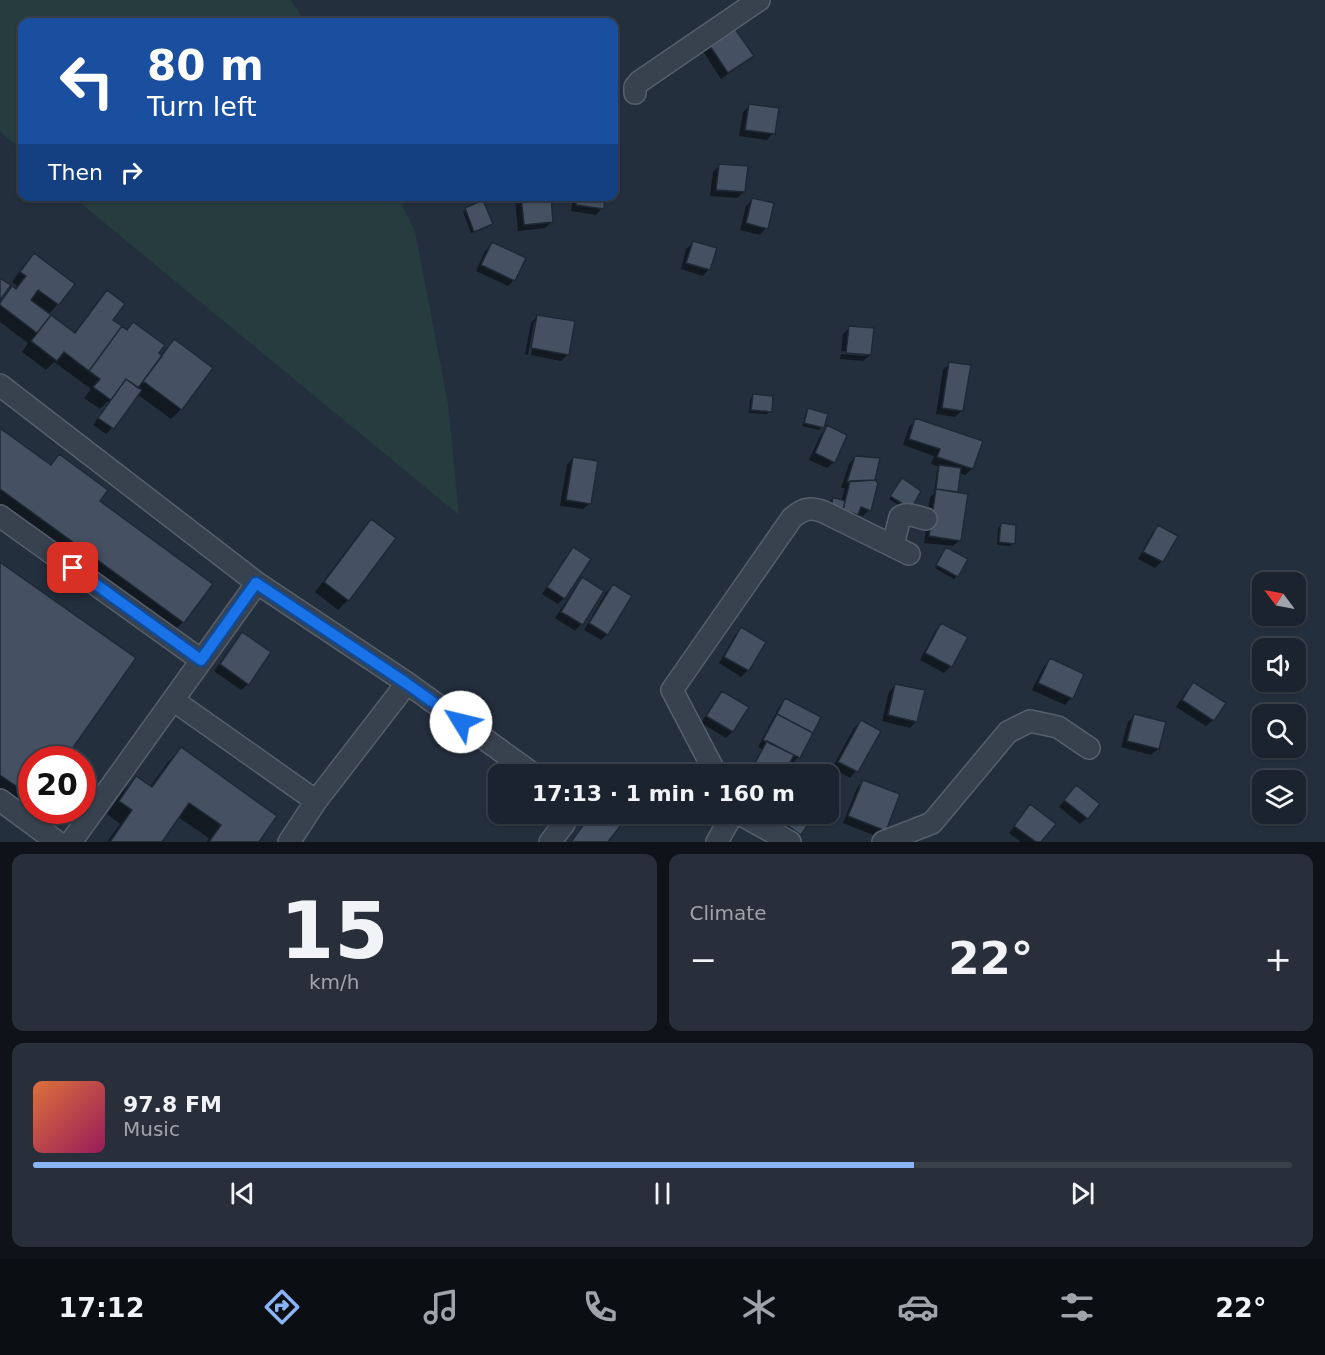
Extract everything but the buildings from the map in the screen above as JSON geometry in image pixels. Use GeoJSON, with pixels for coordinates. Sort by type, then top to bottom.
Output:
{"type":"FeatureCollection","features":[{"type":"Feature","properties":{"kind":"street"},"geometry":{"type":"LineString","coordinates":[[635,93],[635,87],[639,82],[759,0]]}},
{"type":"Feature","properties":{"kind":"street"},"geometry":{"type":"LineString","coordinates":[[0,385],[256,583],[406,683],[519,764]]}},
{"type":"Feature","properties":{"kind":"street"},"geometry":{"type":"LineString","coordinates":[[711,764],[672,690],[792,518],[800,511],[813,508],[901,550],[901,515],[926,519]]}},
{"type":"Feature","properties":{"kind":"street"},"geometry":{"type":"LineString","coordinates":[[0,516],[201,660]]}},
{"type":"Feature","properties":{"kind":"street"},"geometry":{"type":"LineString","coordinates":[[71,842],[256,583]]}},
{"type":"Feature","properties":{"kind":"street"},"geometry":{"type":"LineString","coordinates":[[289,842],[316,801],[406,683]]}},
{"type":"Feature","properties":{"kind":"street"},"geometry":{"type":"LineString","coordinates":[[173,700],[316,801]]}},
{"type":"Feature","properties":{"kind":"street"},"geometry":{"type":"LineString","coordinates":[[883,842],[932,823],[1008,732],[1030,721],[1058,727],[1089,748]]}},
{"type":"Feature","properties":{"kind":"street"},"geometry":{"type":"LineString","coordinates":[[0,801],[57,842]]}},
{"type":"Feature","properties":{"kind":"street"},"geometry":{"type":"LineString","coordinates":[[550,842],[564,824]]}},
{"type":"Feature","properties":{"kind":"street"},"geometry":{"type":"LineString","coordinates":[[717,842],[727,824]]}},
{"type":"Feature","properties":{"kind":"street"},"geometry":{"type":"LineString","coordinates":[[758,824],[790,842]]}},
{"type":"Feature","properties":{"kind":"green space"},"geometry":{"type":"Polygon","coordinates":[[[0,0],[291,0],[302,18],[18,18],[18,147],[0,131],[0,0]]]}},
{"type":"Feature","properties":{"kind":"green space"},"geometry":{"type":"Polygon","coordinates":[[[78,201],[400,201],[415,231],[448,404],[459,515],[78,201]]]}},
{"type":"Feature","properties":{"kind":"route"},"geometry":{"type":"LineString","coordinates":[[73,568],[201,660],[256,583],[461,722]]}}]}
